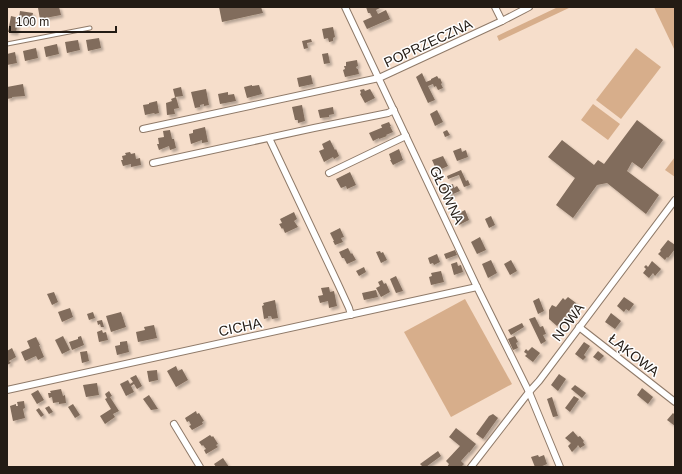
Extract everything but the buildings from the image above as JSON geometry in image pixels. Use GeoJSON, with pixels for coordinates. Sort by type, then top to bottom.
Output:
{"type":"FeatureCollection","features":[{"type":"Feature","properties":{"kind":"street","name":"GŁÓWNA"},"geometry":{"type":"LineString","coordinates":[[345,7],[477,287],[529,392]]}},
{"type":"Feature","properties":{"kind":"street"},"geometry":{"type":"LineString","coordinates":[[495,7],[502,21]]}},
{"type":"Feature","properties":{"kind":"street","name":"POPRZECZNA"},"geometry":{"type":"LineString","coordinates":[[143,128],[379,78],[529,7]]}},
{"type":"Feature","properties":{"kind":"street"},"geometry":{"type":"LineString","coordinates":[[153,163],[388,113],[394,110]]}},
{"type":"Feature","properties":{"kind":"street"},"geometry":{"type":"LineString","coordinates":[[329,173],[406,136]]}},
{"type":"Feature","properties":{"kind":"street"},"geometry":{"type":"LineString","coordinates":[[269,138],[351,315]]}},
{"type":"Feature","properties":{"kind":"street","name":"NOWA"},"geometry":{"type":"LineString","coordinates":[[471,467],[539,381],[675,200]]}},
{"type":"Feature","properties":{"kind":"street","name":"CICHA"},"geometry":{"type":"LineString","coordinates":[[7,390],[477,287]]}},
{"type":"Feature","properties":{"kind":"street","name":"ŁĄKOWA"},"geometry":{"type":"LineString","coordinates":[[579,327],[675,402]]}},
{"type":"Feature","properties":{"kind":"street"},"geometry":{"type":"LineString","coordinates":[[529,392],[560,467]]}},
{"type":"Feature","properties":{"kind":"street"},"geometry":{"type":"LineString","coordinates":[[174,424],[200,467]]}},
{"type":"Feature","properties":{"kind":"lane"},"geometry":{"type":"LineString","coordinates":[[7,44],[90,28]]}},
{"type":"Feature","properties":{"kind":"shaded area"},"geometry":{"type":"Polygon","coordinates":[[[558,7],[571,7],[499,41],[497,36],[558,7]]]}},
{"type":"Feature","properties":{"kind":"shaded area"},"geometry":{"type":"Polygon","coordinates":[[[654,7],[675,7],[675,51],[654,7]]]}},
{"type":"Feature","properties":{"kind":"shaded area"},"geometry":{"type":"Polygon","coordinates":[[[636,48],[661,67],[621,119],[596,100],[636,48]]]}},
{"type":"Feature","properties":{"kind":"shaded area"},"geometry":{"type":"Polygon","coordinates":[[[593,104],[620,124],[608,140],[581,120],[593,104]]]}},
{"type":"Feature","properties":{"kind":"shaded area"},"geometry":{"type":"Polygon","coordinates":[[[675,157],[675,177],[665,170],[675,157]]]}},
{"type":"Feature","properties":{"kind":"shaded area"},"geometry":{"type":"Polygon","coordinates":[[[465,299],[512,384],[451,417],[404,332],[465,299]]]}}]}
